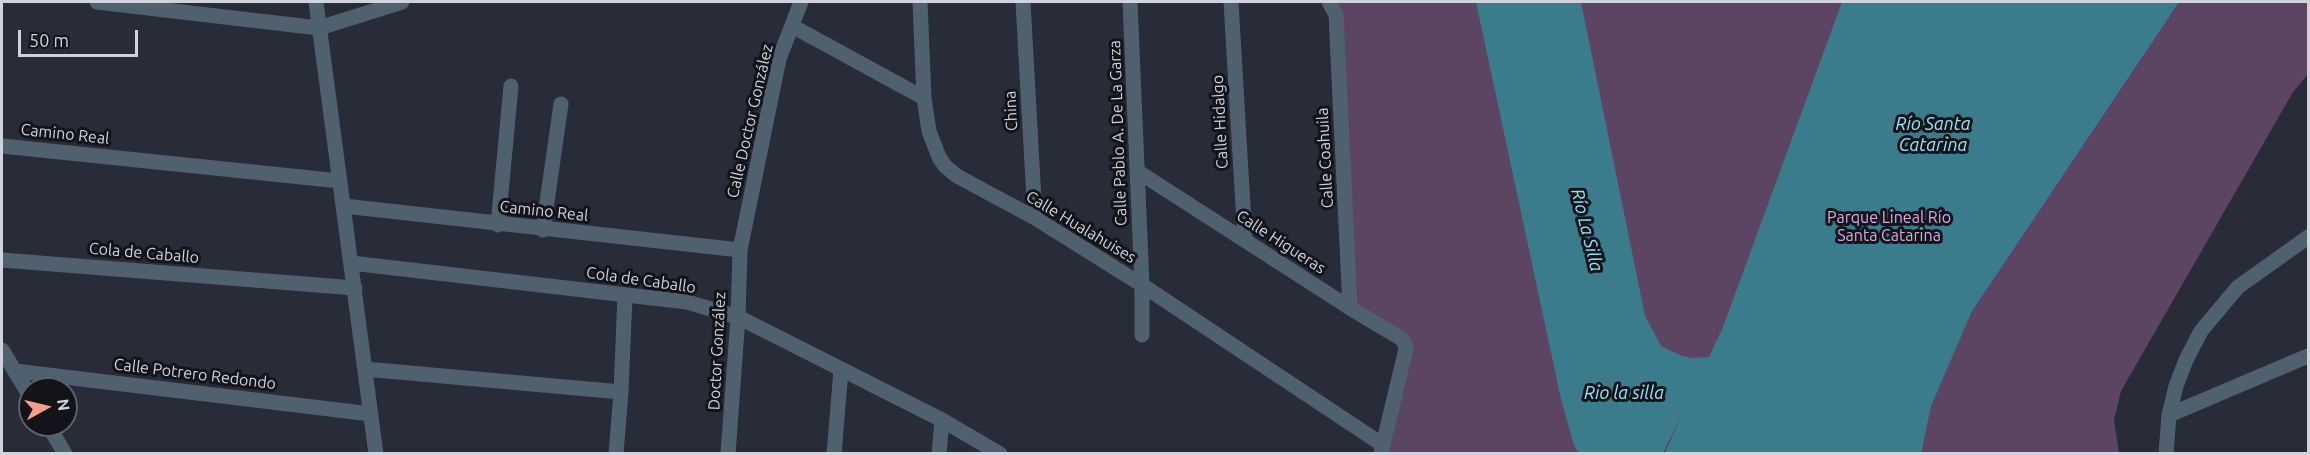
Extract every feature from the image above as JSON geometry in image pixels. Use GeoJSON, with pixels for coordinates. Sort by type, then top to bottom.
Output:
{"type":"FeatureCollection","features":[{"type":"Feature","properties":{"kind":"street"},"geometry":{"type":"LineString","coordinates":[[97,2],[319,28],[402,2]]}},
{"type":"Feature","properties":{"kind":"street"},"geometry":{"type":"LineString","coordinates":[[316,2],[376,453]]}},
{"type":"Feature","properties":{"kind":"street","name":"Calle Doctor González"},"geometry":{"type":"LineString","coordinates":[[740,250],[779,59],[801,2]]}},
{"type":"Feature","properties":{"kind":"street","name":"Calle Hualahuises"},"geometry":{"type":"LineString","coordinates":[[920,2],[924,98],[929,131],[945,166],[957,176],[1035,218],[1142,285],[1382,449]]}},
{"type":"Feature","properties":{"kind":"street","name":"China"},"geometry":{"type":"LineString","coordinates":[[1023,2],[1035,218]]}},
{"type":"Feature","properties":{"kind":"street","name":"Calle Pablo A. De La Garza"},"geometry":{"type":"LineString","coordinates":[[1130,2],[1142,285],[1142,335]]}},
{"type":"Feature","properties":{"kind":"street","name":"Calle Hidalgo"},"geometry":{"type":"LineString","coordinates":[[1231,2],[1245,240]]}},
{"type":"Feature","properties":{"kind":"street","name":"Calle Coahuila"},"geometry":{"type":"LineString","coordinates":[[1331,4],[1336,15],[1350,308]]}},
{"type":"Feature","properties":{"kind":"street"},"geometry":{"type":"LineString","coordinates":[[792,26],[924,98]]}},
{"type":"Feature","properties":{"kind":"street"},"geometry":{"type":"LineString","coordinates":[[498,225],[511,86]]}},
{"type":"Feature","properties":{"kind":"street"},"geometry":{"type":"LineString","coordinates":[[543,230],[561,104]]}},
{"type":"Feature","properties":{"kind":"street","name":"Camino Real"},"geometry":{"type":"LineString","coordinates":[[2,146],[340,181]]}},
{"type":"Feature","properties":{"kind":"street","name":"Calle Higueras"},"geometry":{"type":"LineString","coordinates":[[1137,171],[1350,308],[1399,336],[1405,343],[1405,353],[1382,449]]}},
{"type":"Feature","properties":{"kind":"street","name":"Camino Real"},"geometry":{"type":"LineString","coordinates":[[344,206],[543,230],[740,250]]}},
{"type":"Feature","properties":{"kind":"street"},"geometry":{"type":"LineString","coordinates":[[2166,453],[2169,415],[2176,386],[2201,331],[2238,287],[2308,237]]}},
{"type":"Feature","properties":{"kind":"street","name":"Doctor González"},"geometry":{"type":"LineString","coordinates":[[728,453],[738,317],[740,250]]}},
{"type":"Feature","properties":{"kind":"street","name":"Cola de Caballo"},"geometry":{"type":"LineString","coordinates":[[2,260],[355,288]]}},
{"type":"Feature","properties":{"kind":"street","name":"Cola de Caballo"},"geometry":{"type":"LineString","coordinates":[[351,263],[687,302],[738,317],[942,420],[1000,453]]}},
{"type":"Feature","properties":{"kind":"street"},"geometry":{"type":"LineString","coordinates":[[616,453],[625,295]]}},
{"type":"Feature","properties":{"kind":"street"},"geometry":{"type":"LineString","coordinates":[[2,350],[19,377]]}},
{"type":"Feature","properties":{"kind":"street"},"geometry":{"type":"LineString","coordinates":[[2169,415],[2308,356]]}},
{"type":"Feature","properties":{"kind":"street"},"geometry":{"type":"LineString","coordinates":[[365,369],[621,392]]}},
{"type":"Feature","properties":{"kind":"street"},"geometry":{"type":"LineString","coordinates":[[834,453],[841,370]]}},
{"type":"Feature","properties":{"kind":"street","name":"Calle Potrero Redondo"},"geometry":{"type":"LineString","coordinates":[[15,371],[371,414]]}},
{"type":"Feature","properties":{"kind":"street"},"geometry":{"type":"LineString","coordinates":[[939,453],[942,420]]}},
{"type":"Feature","properties":{"kind":"street"},"geometry":{"type":"LineString","coordinates":[[55,437],[65,453]]}},
{"type":"Feature","properties":{"kind":"green space","name":"Parque Lineal Río Santa Catarina"},"geometry":{"type":"Polygon","coordinates":[[[1329,2],[2308,2],[2308,74],[2293,92],[2121,391],[2114,420],[2119,453],[1381,453],[1406,347],[1350,308],[1329,2]]]}},
{"type":"Feature","properties":{"kind":"water","name":"Río Santa Catarina"},"geometry":{"type":"Polygon","coordinates":[[[1476,2],[1581,2],[1645,316],[1661,346],[1682,356],[1693,358],[1709,357],[1723,327],[1842,2],[2179,2],[1972,311],[1931,406],[1921,454],[1665,453],[1682,414],[1663,453],[1578,453],[1561,399],[1476,2]]]}},
{"type":"Feature","properties":{"kind":"water label","name":"Río La Silla"},"geometry":{"type":"Point","coordinates":[1587,230]}},
{"type":"Feature","properties":{"kind":"water label","name":"Rio la silla"},"geometry":{"type":"Point","coordinates":[1624,393]}}]}
